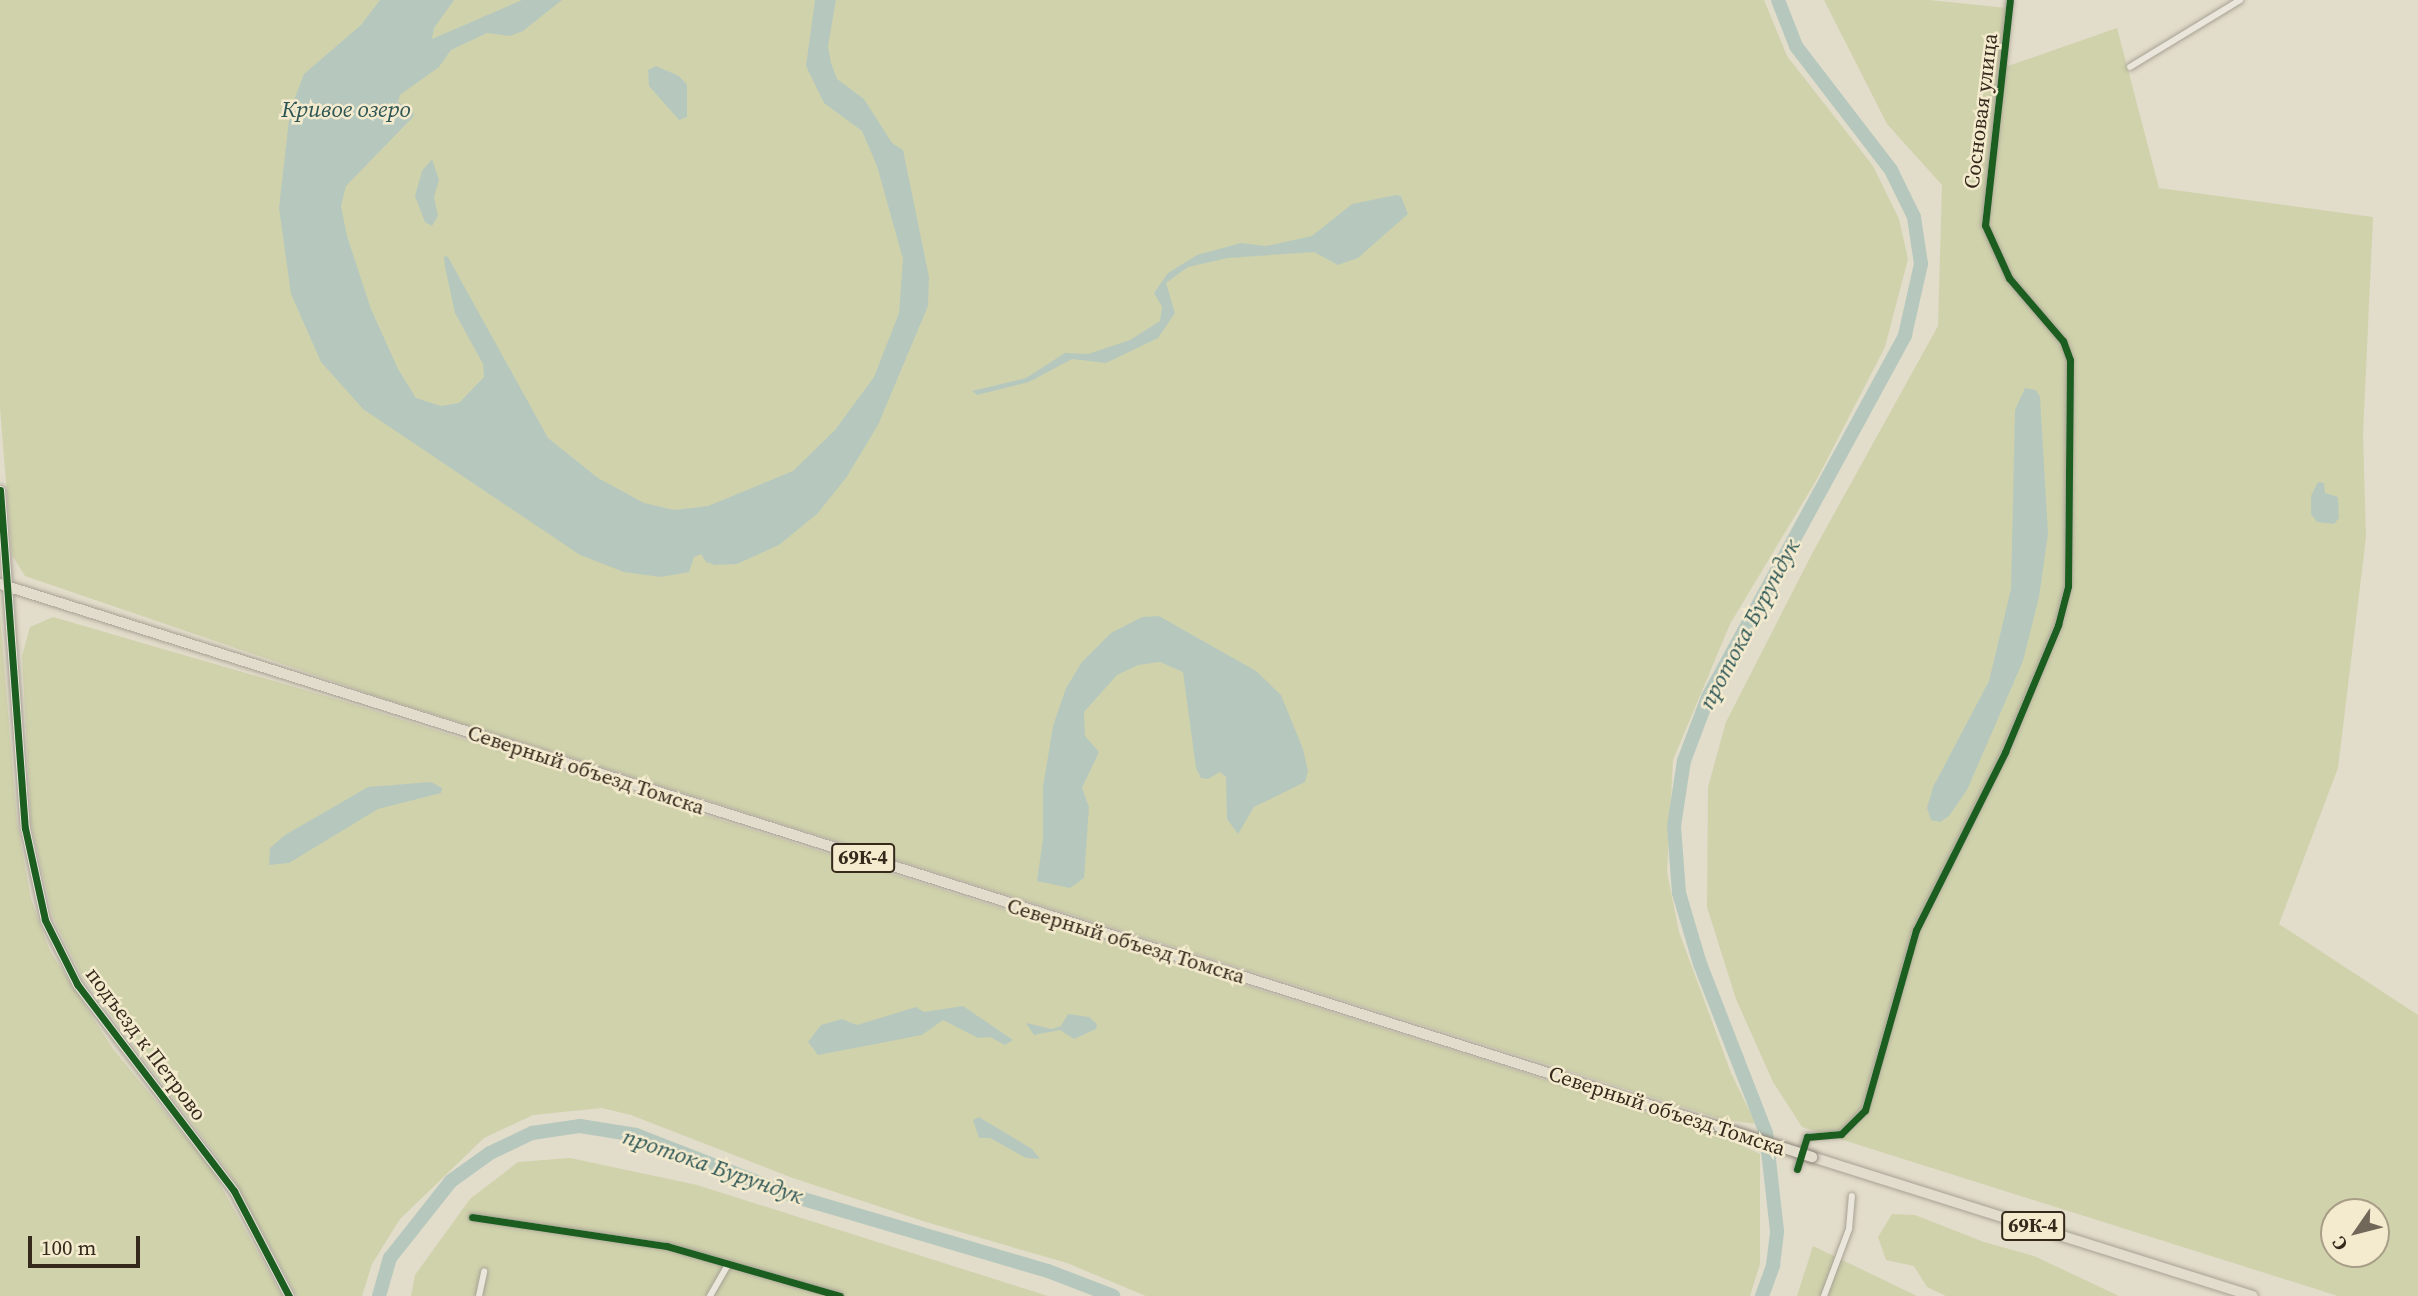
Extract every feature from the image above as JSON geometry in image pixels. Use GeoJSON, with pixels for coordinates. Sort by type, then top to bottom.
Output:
{"type":"FeatureCollection","features":[{"type":"Feature","properties":{"kind":"main road","name":"Северный объезд Томска"},"geometry":{"type":"LineString","coordinates":[[4,585],[2253,1296]]}},
{"type":"Feature","properties":{"kind":"street","name":"Сосновая улица"},"geometry":{"type":"LineString","coordinates":[[1797,1169],[1807,1137],[1841,1134],[1866,1110],[1916,930],[2005,752],[2058,625],[2068,586],[2070,360],[2063,341],[2009,278],[1984,225],[2011,0]]}},
{"type":"Feature","properties":{"kind":"street"},"geometry":{"type":"LineString","coordinates":[[2130,67],[2240,0]]}},
{"type":"Feature","properties":{"kind":"street","name":"подъезд к Петрово"},"geometry":{"type":"LineString","coordinates":[[0,490],[4,585],[25,828],[50,935],[88,1000],[234,1191],[289,1296]]}},
{"type":"Feature","properties":{"kind":"street"},"geometry":{"type":"LineString","coordinates":[[1824,1296],[1849,1229],[1852,1196]]}},
{"type":"Feature","properties":{"kind":"street"},"geometry":{"type":"LineString","coordinates":[[472,1217],[613,1236],[802,1282],[840,1296]]}},
{"type":"Feature","properties":{"kind":"street"},"geometry":{"type":"LineString","coordinates":[[710,1296],[728,1265]]}},
{"type":"Feature","properties":{"kind":"street"},"geometry":{"type":"LineString","coordinates":[[479,1296],[484,1272]]}},
{"type":"Feature","properties":{"kind":"green space"},"geometry":{"type":"Polygon","coordinates":[[[0,0],[1764,0],[1787,56],[1873,166],[1899,219],[1908,259],[1885,347],[1817,479],[1730,624],[1673,760],[1667,872],[1679,932],[1731,1073],[1756,1124],[1721,1119],[382,698],[25,576],[12,555],[0,408],[0,0]]]}},
{"type":"Feature","properties":{"kind":"green space"},"geometry":{"type":"Polygon","coordinates":[[[1824,0],[1929,0],[2007,8],[2002,46],[2008,66],[2117,28],[2159,188],[2373,217],[2363,435],[2366,537],[2338,768],[2279,924],[2418,1015],[2418,1296],[2338,1296],[1802,1127],[1773,1082],[1736,999],[1707,907],[1708,787],[1726,722],[1814,550],[1938,326],[1942,185],[1887,124],[1824,0]]]}},
{"type":"Feature","properties":{"kind":"green space"},"geometry":{"type":"Polygon","coordinates":[[[0,614],[17,822],[31,899],[50,951],[113,1049],[211,1168],[282,1296],[0,1296],[0,614]]]}},
{"type":"Feature","properties":{"kind":"green space"},"geometry":{"type":"Polygon","coordinates":[[[53,617],[346,702],[1717,1134],[1760,1154],[1760,1264],[1750,1296],[1146,1296],[1067,1263],[926,1222],[790,1177],[631,1115],[602,1108],[533,1115],[484,1138],[400,1219],[372,1264],[362,1296],[297,1296],[233,1178],[82,976],[53,918],[31,824],[22,656],[30,627],[53,617]]]}},
{"type":"Feature","properties":{"kind":"green space"},"geometry":{"type":"Polygon","coordinates":[[[570,1158],[697,1185],[1048,1296],[411,1296],[415,1275],[470,1199],[518,1162],[570,1158]]]}},
{"type":"Feature","properties":{"kind":"green space"},"geometry":{"type":"Polygon","coordinates":[[[1892,1214],[1915,1215],[1984,1242],[2034,1256],[2119,1296],[1946,1296],[1927,1287],[1914,1266],[1886,1260],[1878,1237],[1892,1214]]]}},
{"type":"Feature","properties":{"kind":"green space"},"geometry":{"type":"Polygon","coordinates":[[[1813,1246],[1917,1296],[1797,1296],[1813,1246]]]}},
{"type":"Feature","properties":{"kind":"water","name":"Кривое озеро"},"geometry":{"type":"Polygon","coordinates":[[[380,0],[454,0],[434,28],[432,39],[522,0],[562,0],[523,31],[510,36],[487,33],[451,50],[439,67],[400,95],[398,102],[412,109],[414,116],[346,186],[341,206],[347,236],[371,309],[398,369],[416,398],[441,406],[459,403],[484,377],[483,364],[455,313],[445,267],[444,256],[448,257],[548,438],[598,478],[644,503],[674,510],[708,506],[793,471],[835,430],[874,377],[899,313],[903,259],[877,166],[862,131],[824,103],[806,66],[815,0],[836,0],[828,46],[831,63],[837,79],[864,99],[892,143],[903,150],[929,277],[928,306],[878,425],[846,478],[817,514],[779,545],[737,564],[715,565],[706,562],[701,554],[694,557],[689,572],[661,577],[624,572],[580,555],[363,409],[321,362],[291,294],[279,208],[290,111],[304,74],[361,25],[380,0]]]}},
{"type":"Feature","properties":{"kind":"water"},"geometry":{"type":"Polygon","coordinates":[[[656,66],[679,76],[687,85],[687,117],[679,120],[649,86],[648,70],[656,66]]]}},
{"type":"Feature","properties":{"kind":"water"},"geometry":{"type":"Polygon","coordinates":[[[432,159],[439,180],[434,197],[438,216],[432,226],[425,222],[415,196],[422,171],[432,159]]]}},
{"type":"Feature","properties":{"kind":"water"},"geometry":{"type":"Polygon","coordinates":[[[1401,196],[1408,214],[1358,258],[1338,265],[1314,252],[1228,258],[1188,267],[1166,283],[1175,313],[1158,338],[1106,363],[1072,359],[1029,382],[977,395],[972,391],[1026,378],[1065,353],[1088,354],[1130,340],[1160,321],[1162,307],[1154,293],[1168,273],[1197,255],[1241,243],[1266,246],[1312,236],[1352,204],[1401,196]]]}},
{"type":"Feature","properties":{"kind":"water"},"geometry":{"type":"Polygon","coordinates":[[[2025,388],[2036,390],[2040,397],[2048,534],[2039,597],[2023,661],[1967,790],[1949,816],[1940,822],[1931,820],[1927,808],[1933,787],[1989,681],[2011,589],[2015,410],[2025,388]]]}},
{"type":"Feature","properties":{"kind":"water"},"geometry":{"type":"Polygon","coordinates":[[[2318,482],[2324,483],[2325,493],[2338,497],[2339,518],[2334,524],[2317,522],[2311,514],[2311,496],[2318,482]]]}},
{"type":"Feature","properties":{"kind":"water"},"geometry":{"type":"Polygon","coordinates":[[[1159,616],[1256,671],[1281,695],[1303,749],[1308,771],[1305,782],[1254,807],[1238,834],[1227,819],[1226,777],[1220,772],[1208,779],[1201,778],[1196,768],[1183,672],[1160,662],[1138,665],[1117,675],[1084,712],[1085,736],[1099,752],[1082,788],[1089,807],[1084,878],[1070,888],[1037,881],[1043,839],[1043,787],[1053,726],[1066,688],[1082,662],[1111,633],[1142,617],[1159,616]]]}},
{"type":"Feature","properties":{"kind":"water"},"geometry":{"type":"Polygon","coordinates":[[[431,782],[442,788],[441,793],[378,809],[289,863],[269,865],[270,848],[285,835],[368,787],[431,782]]]}},
{"type":"Feature","properties":{"kind":"water"},"geometry":{"type":"Polygon","coordinates":[[[963,1006],[1013,1040],[1005,1045],[990,1037],[978,1038],[943,1020],[922,1035],[818,1055],[808,1042],[821,1025],[842,1019],[857,1025],[916,1007],[924,1012],[963,1006]]]}},
{"type":"Feature","properties":{"kind":"water"},"geometry":{"type":"Polygon","coordinates":[[[1068,1014],[1089,1017],[1097,1024],[1096,1029],[1074,1039],[1060,1030],[1034,1035],[1026,1023],[1052,1029],[1061,1026],[1068,1014]]]}},
{"type":"Feature","properties":{"kind":"water"},"geometry":{"type":"Polygon","coordinates":[[[979,1117],[1032,1149],[1040,1159],[1026,1158],[990,1138],[979,1138],[973,1120],[979,1117]]]}},
{"type":"Feature","properties":{"kind":"waterway","name":"протока Бурундук"},"geometry":{"type":"LineString","coordinates":[[1762,1296],[1773,1265],[1777,1231],[1766,1133],[1700,964],[1679,893],[1674,826],[1684,761],[1708,697],[1905,335],[1921,264],[1914,217],[1891,170],[1796,46],[1778,0]]}},
{"type":"Feature","properties":{"kind":"waterway","name":"протока Бурундук"},"geometry":{"type":"LineString","coordinates":[[379,1296],[390,1258],[451,1181],[490,1153],[532,1133],[580,1126],[636,1135],[793,1196],[1048,1271],[1113,1296]]}},
{"type":"Feature","properties":{"kind":"cycle path"},"geometry":{"type":"LineString","coordinates":[[1797,1169],[1807,1137],[1841,1134],[1865,1110],[1916,930],[2005,752],[2058,625],[2068,586],[2070,360],[2063,341],[2009,278],[1985,225],[2010,0]]}},
{"type":"Feature","properties":{"kind":"cycle path"},"geometry":{"type":"LineString","coordinates":[[0,490],[25,828],[45,920],[77,984],[234,1191],[289,1296]]}},
{"type":"Feature","properties":{"kind":"cycle path"},"geometry":{"type":"LineString","coordinates":[[472,1217],[667,1246],[840,1296]]}}]}
